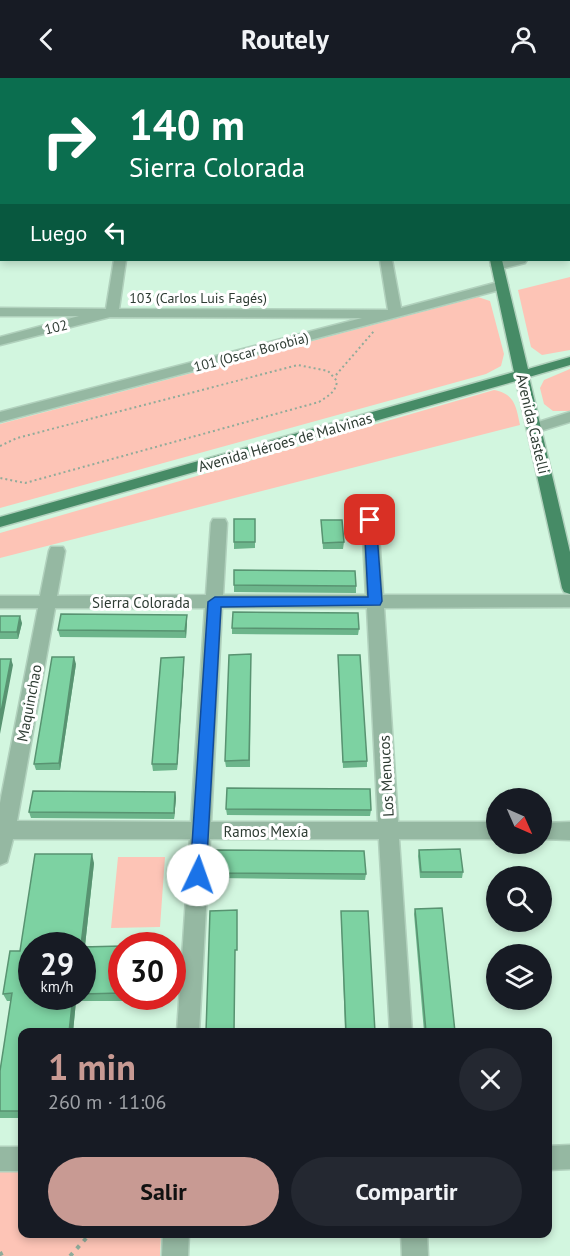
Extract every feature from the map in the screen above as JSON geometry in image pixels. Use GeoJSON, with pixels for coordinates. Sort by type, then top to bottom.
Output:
{"type":"FeatureCollection","features":[{"type":"Feature","properties":{"kind":"main road","name":"Avenida Castelli"},"geometry":{"type":"LineString","coordinates":[[497,263],[570,588]]}},
{"type":"Feature","properties":{"kind":"main road","name":"Avenida Héroes de Malvinas"},"geometry":{"type":"LineString","coordinates":[[0,522],[570,361]]}},
{"type":"Feature","properties":{"kind":"street"},"geometry":{"type":"LineString","coordinates":[[112,312],[120,261]]}},
{"type":"Feature","properties":{"kind":"street"},"geometry":{"type":"LineString","coordinates":[[387,261],[395,314]]}},
{"type":"Feature","properties":{"kind":"street"},"geometry":{"type":"LineString","coordinates":[[497,263],[513,261]]}},
{"type":"Feature","properties":{"kind":"street","name":"101 (Oscar Borobia)"},"geometry":{"type":"LineString","coordinates":[[0,417],[502,285]]}},
{"type":"Feature","properties":{"kind":"street","name":"103 (Carlos Luis Fagés)"},"geometry":{"type":"LineString","coordinates":[[0,312],[395,314]]}},
{"type":"Feature","properties":{"kind":"street","name":"102"},"geometry":{"type":"LineString","coordinates":[[0,341],[112,312]]}},
{"type":"Feature","properties":{"kind":"street"},"geometry":{"type":"LineString","coordinates":[[534,428],[570,417]]}},
{"type":"Feature","properties":{"kind":"street","name":"Los Menucos"},"geometry":{"type":"LineString","coordinates":[[370,520],[401,1028]]}},
{"type":"Feature","properties":{"kind":"street"},"geometry":{"type":"LineString","coordinates":[[188,1028],[219,522]]}},
{"type":"Feature","properties":{"kind":"street","name":"Maquinchao"},"geometry":{"type":"LineString","coordinates":[[0,856],[2,830],[57,551]]}},
{"type":"Feature","properties":{"kind":"street","name":"Sierra Colorada"},"geometry":{"type":"LineString","coordinates":[[0,602],[570,601]]}},
{"type":"Feature","properties":{"kind":"street","name":"Ramos Mexía"},"geometry":{"type":"LineString","coordinates":[[2,830],[486,831]]}},
{"type":"Feature","properties":{"kind":"street"},"geometry":{"type":"LineString","coordinates":[[552,831],[570,831]]}},
{"type":"Feature","properties":{"kind":"street"},"geometry":{"type":"LineString","coordinates":[[552,1158],[570,1158]]}},
{"type":"Feature","properties":{"kind":"street"},"geometry":{"type":"LineString","coordinates":[[0,1159],[18,1159]]}},
{"type":"Feature","properties":{"kind":"street"},"geometry":{"type":"LineString","coordinates":[[175,1256],[176,1238]]}},
{"type":"Feature","properties":{"kind":"street"},"geometry":{"type":"LineString","coordinates":[[414,1238],[415,1256]]}},
{"type":"Feature","properties":{"kind":"path"},"geometry":{"type":"LineString","coordinates":[[0,478],[25,483],[319,402],[337,390],[336,375],[375,330]]}},
{"type":"Feature","properties":{"kind":"path"},"geometry":{"type":"LineString","coordinates":[[0,446],[17,438],[298,364],[318,366],[336,375]]}},
{"type":"Feature","properties":{"kind":"path"},"geometry":{"type":"LineString","coordinates":[[70,1256],[86,1238]]}},
{"type":"Feature","properties":{"kind":"shaded area"},"geometry":{"type":"Polygon","coordinates":[[[570,277],[570,350],[542,355],[531,347],[518,290],[570,277]]]}},
{"type":"Feature","properties":{"kind":"shaded area"},"geometry":{"type":"Polygon","coordinates":[[[478,297],[490,301],[504,354],[501,366],[486,374],[0,508],[0,424],[478,297]]]}},
{"type":"Feature","properties":{"kind":"shaded area"},"geometry":{"type":"Polygon","coordinates":[[[570,369],[570,411],[553,411],[544,404],[540,388],[544,380],[570,369]]]}},
{"type":"Feature","properties":{"kind":"shaded area"},"geometry":{"type":"Polygon","coordinates":[[[494,390],[506,394],[513,402],[520,425],[0,558],[0,533],[494,390]]]}},
{"type":"Feature","properties":{"kind":"shaded area"},"geometry":{"type":"Polygon","coordinates":[[[118,857],[165,857],[160,927],[111,928],[118,857]]]}},
{"type":"Feature","properties":{"kind":"shaded area"},"geometry":{"type":"Polygon","coordinates":[[[0,1170],[18,1170],[18,1238],[161,1238],[160,1256],[0,1256],[0,1170]]]}},
{"type":"Feature","properties":{"kind":"building"},"geometry":{"type":"Polygon","coordinates":[[[234,519],[255,519],[255,542],[234,542],[234,519]]]}},
{"type":"Feature","properties":{"kind":"building"},"geometry":{"type":"Polygon","coordinates":[[[321,520],[342,520],[344,542],[323,543],[321,520]]]}},
{"type":"Feature","properties":{"kind":"building"},"geometry":{"type":"Polygon","coordinates":[[[234,570],[355,571],[356,586],[234,585],[234,570]]]}},
{"type":"Feature","properties":{"kind":"building"},"geometry":{"type":"Polygon","coordinates":[[[233,612],[358,613],[359,629],[232,628],[233,612]]]}},
{"type":"Feature","properties":{"kind":"building"},"geometry":{"type":"Polygon","coordinates":[[[61,614],[187,615],[185,631],[58,630],[61,614]]]}},
{"type":"Feature","properties":{"kind":"building"},"geometry":{"type":"Polygon","coordinates":[[[0,616],[20,616],[17,632],[0,632],[0,616]]]}},
{"type":"Feature","properties":{"kind":"building"},"geometry":{"type":"Polygon","coordinates":[[[251,654],[249,760],[225,761],[229,655],[251,654]]]}},
{"type":"Feature","properties":{"kind":"building"},"geometry":{"type":"Polygon","coordinates":[[[338,655],[360,655],[367,761],[343,762],[338,655]]]}},
{"type":"Feature","properties":{"kind":"building"},"geometry":{"type":"Polygon","coordinates":[[[52,657],[74,657],[59,763],[34,764],[52,657]]]}},
{"type":"Feature","properties":{"kind":"building"},"geometry":{"type":"Polygon","coordinates":[[[184,657],[177,764],[152,764],[161,658],[184,657]]]}},
{"type":"Feature","properties":{"kind":"building"},"geometry":{"type":"Polygon","coordinates":[[[0,659],[11,659],[0,717],[0,659]]]}},
{"type":"Feature","properties":{"kind":"building"},"geometry":{"type":"Polygon","coordinates":[[[227,788],[370,789],[371,810],[226,809],[227,788]]]}},
{"type":"Feature","properties":{"kind":"building"},"geometry":{"type":"Polygon","coordinates":[[[33,791],[175,792],[174,813],[29,812],[33,791]]]}},
{"type":"Feature","properties":{"kind":"building"},"geometry":{"type":"Polygon","coordinates":[[[460,849],[463,872],[421,872],[419,850],[460,849]]]}},
{"type":"Feature","properties":{"kind":"building"},"geometry":{"type":"Polygon","coordinates":[[[216,850],[364,851],[366,874],[215,873],[216,850]]]}},
{"type":"Feature","properties":{"kind":"building"},"geometry":{"type":"Polygon","coordinates":[[[35,854],[92,854],[83,932],[23,932],[35,854]]]}},
{"type":"Feature","properties":{"kind":"building"},"geometry":{"type":"Polygon","coordinates":[[[442,908],[455,1028],[426,1028],[415,909],[442,908]]]}},
{"type":"Feature","properties":{"kind":"building"},"geometry":{"type":"Polygon","coordinates":[[[237,910],[234,1028],[206,1028],[210,911],[237,910]]]}},
{"type":"Feature","properties":{"kind":"building"},"geometry":{"type":"Polygon","coordinates":[[[341,911],[368,911],[375,1028],[346,1028],[341,911]]]}},
{"type":"Feature","properties":{"kind":"building"},"geometry":{"type":"Polygon","coordinates":[[[108,946],[108,993],[96,994],[96,947],[108,946]]]}},
{"type":"Feature","properties":{"kind":"building"},"geometry":{"type":"Polygon","coordinates":[[[10,951],[18,951],[18,1010],[71,1010],[69,1028],[18,1028],[18,1111],[0,1111],[0,1071],[12,993],[3,994],[10,951]]]}},
{"type":"Feature","properties":{"kind":"route"},"geometry":{"type":"LineString","coordinates":[[198,875],[215,602],[375,601],[370,520]]}}]}
